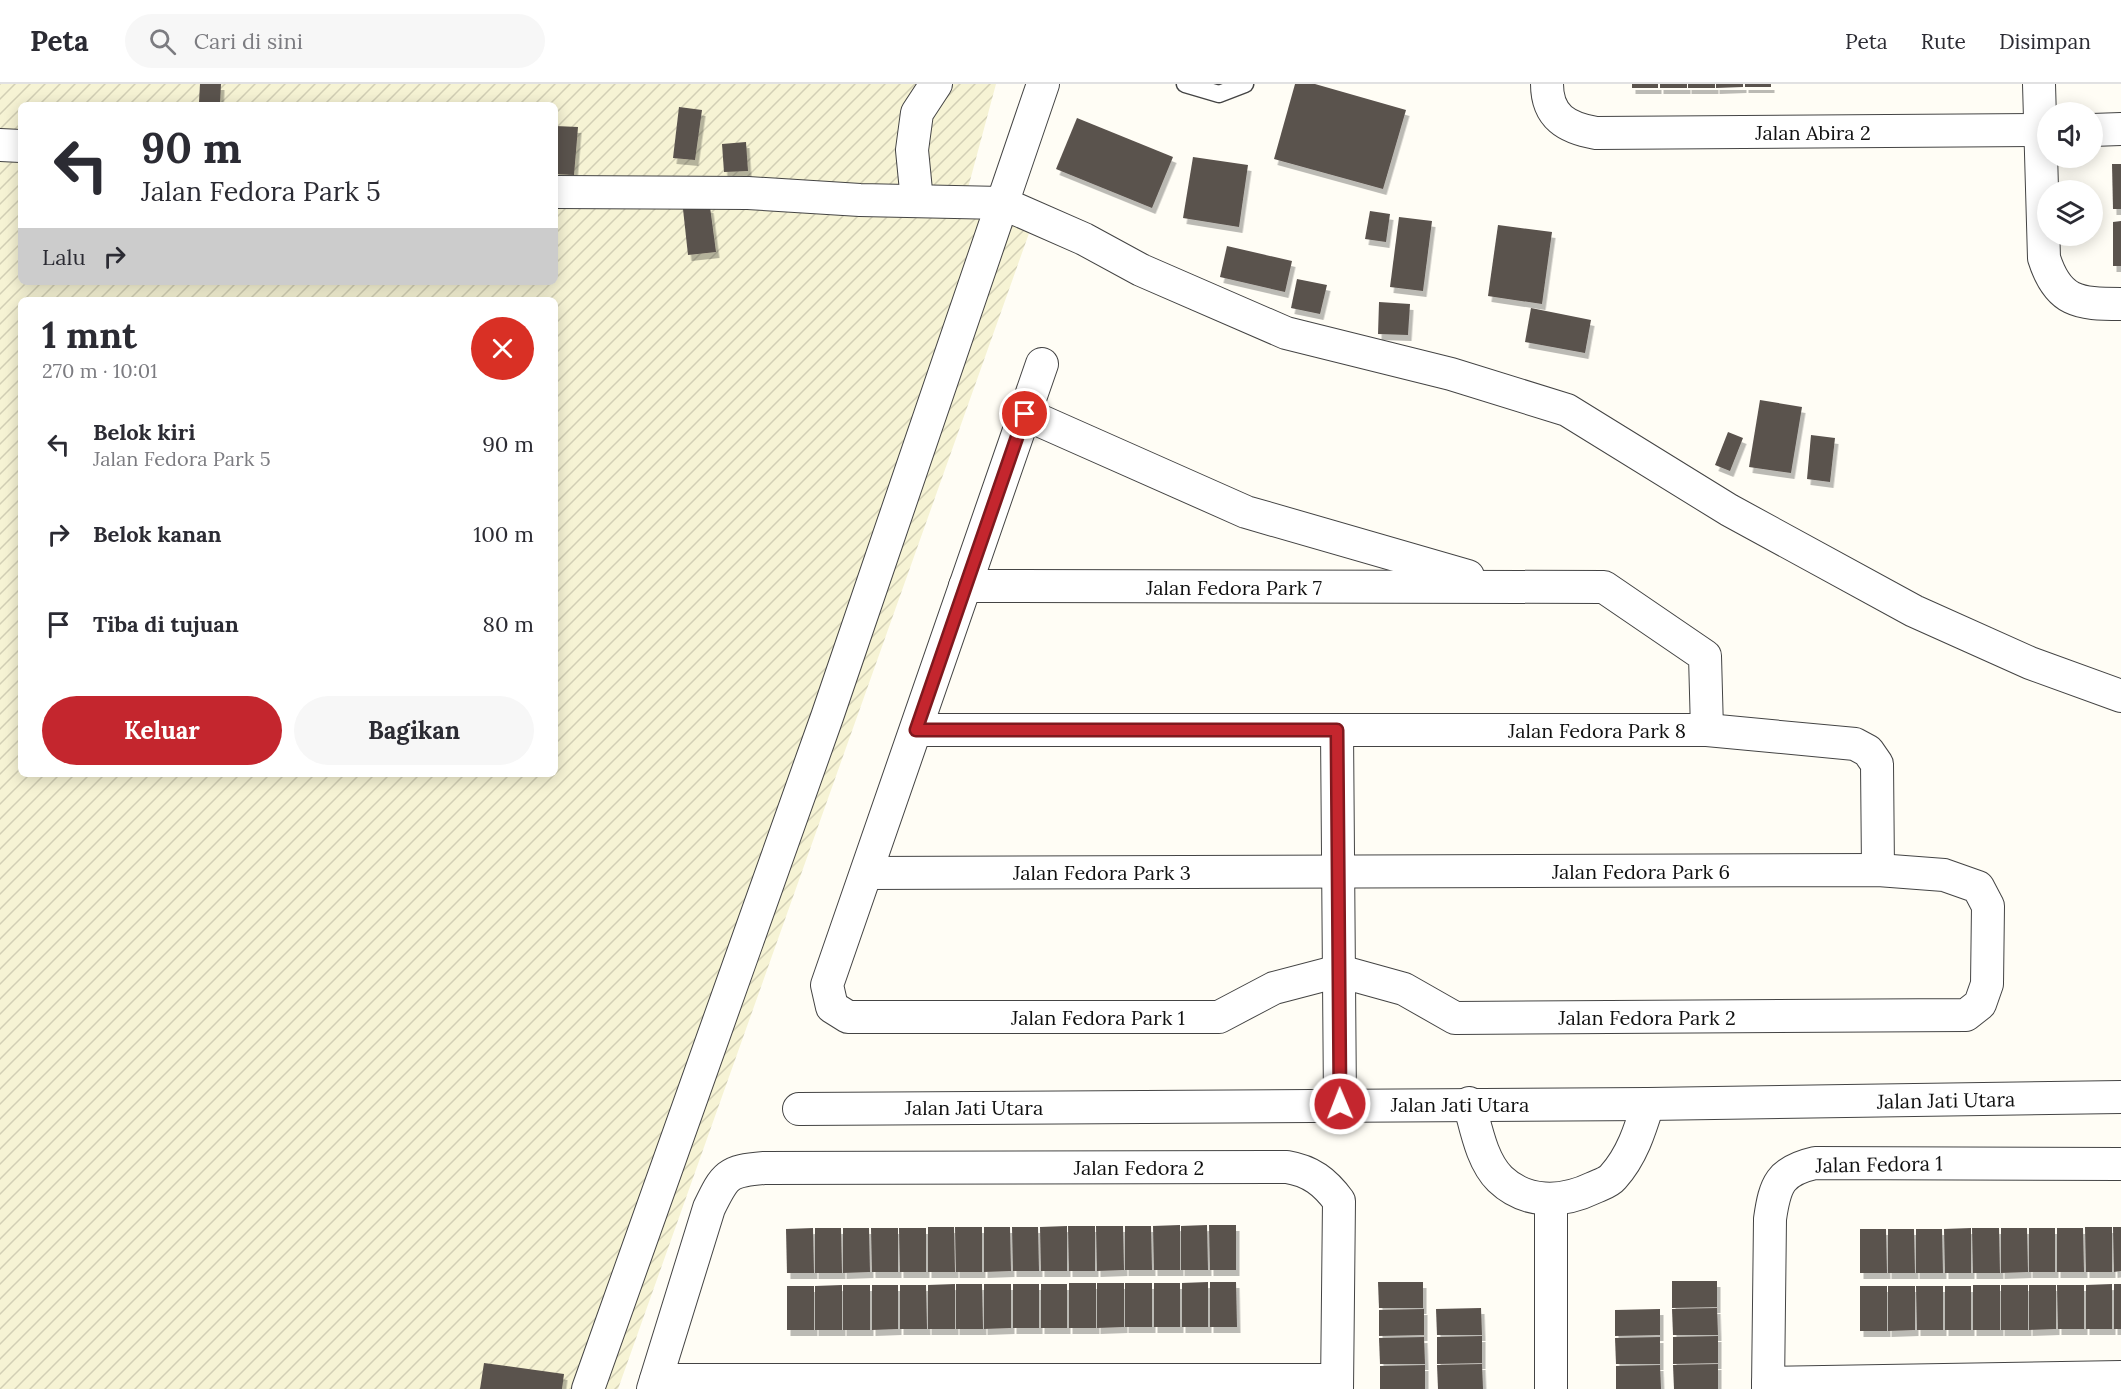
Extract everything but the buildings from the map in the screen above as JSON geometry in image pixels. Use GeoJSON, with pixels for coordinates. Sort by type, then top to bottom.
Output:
{"type":"FeatureCollection","features":[{"type":"Feature","properties":{"kind":"street"},"geometry":{"type":"LineString","coordinates":[[917,201],[912,150],[917,113],[936,84]]}},
{"type":"Feature","properties":{"kind":"street"},"geometry":{"type":"LineString","coordinates":[[588,1389],[823,728],[1043,84]]}},
{"type":"Feature","properties":{"kind":"street","name":"Jalan Abira 2"},"geometry":{"type":"LineString","coordinates":[[1547,84],[1549,105],[1561,122],[1578,130],[1596,133],[2037,130]]}},
{"type":"Feature","properties":{"kind":"street"},"geometry":{"type":"LineString","coordinates":[[2039,84],[2041,102]]}},
{"type":"Feature","properties":{"kind":"street"},"geometry":{"type":"LineString","coordinates":[[2103,129],[2121,129]]}},
{"type":"Feature","properties":{"kind":"street"},"geometry":{"type":"LineString","coordinates":[[0,145],[18,146]]}},
{"type":"Feature","properties":{"kind":"street"},"geometry":{"type":"LineString","coordinates":[[2043,168],[2044,258],[2054,284],[2064,295],[2078,302],[2121,304]]}},
{"type":"Feature","properties":{"kind":"street"},"geometry":{"type":"LineString","coordinates":[[558,192],[748,194],[1002,203],[1084,239],[1141,270],[1286,333],[1451,374],[1568,410],[1729,510],[1914,611],[2030,663],[2121,696]]}},
{"type":"Feature","properties":{"kind":"street"},"geometry":{"type":"LineString","coordinates":[[866,873],[1042,364]]}},
{"type":"Feature","properties":{"kind":"street","name":"Jalan Fedora Park 7"},"geometry":{"type":"LineString","coordinates":[[1025,414],[1246,512],[1504,587]]}},
{"type":"Feature","properties":{"kind":"street","name":"Jalan Fedora Park 7"},"geometry":{"type":"LineString","coordinates":[[965,586],[1604,587],[1705,656],[1707,730]]}},
{"type":"Feature","properties":{"kind":"street","name":"Jalan Fedora Park 8"},"geometry":{"type":"LineString","coordinates":[[916,730],[1707,730],[1855,744],[1868,751],[1877,764],[1878,870]]}},
{"type":"Feature","properties":{"kind":"street"},"geometry":{"type":"LineString","coordinates":[[1337,730],[1340,1104]]}},
{"type":"Feature","properties":{"kind":"street","name":"Jalan Fedora Park 6"},"geometry":{"type":"LineString","coordinates":[[1338,872],[1878,870],[1944,875],[1978,887],[1988,906],[1987,984],[1980,1004],[1966,1015]]}},
{"type":"Feature","properties":{"kind":"street","name":"Jalan Fedora Park 3"},"geometry":{"type":"LineString","coordinates":[[866,873],[1338,872]]}},
{"type":"Feature","properties":{"kind":"street","name":"Jalan Fedora Park 1"},"geometry":{"type":"LineString","coordinates":[[866,873],[827,985],[832,1007],[848,1017],[1219,1017],[1274,988],[1339,971]]}},
{"type":"Feature","properties":{"kind":"street","name":"Jalan Fedora Park 2"},"geometry":{"type":"LineString","coordinates":[[1339,971],[1404,989],[1455,1018],[1966,1015]]}},
{"type":"Feature","properties":{"kind":"street","name":"Jalan Jati Utara"},"geometry":{"type":"LineString","coordinates":[[799,1108],[1469,1103],[1648,1104],[2121,1097]]}},
{"type":"Feature","properties":{"kind":"street"},"geometry":{"type":"LineString","coordinates":[[1469,1103],[1487,1161],[1499,1178],[1518,1193],[1551,1200],[1577,1196],[1611,1180],[1638,1138],[1648,1104]]}},
{"type":"Feature","properties":{"kind":"street","name":"Jalan Fedora 1"},"geometry":{"type":"LineString","coordinates":[[1768,1386],[1770,1219],[1774,1194],[1780,1180],[1798,1167],[1815,1163],[2121,1164]]}},
{"type":"Feature","properties":{"kind":"street","name":"Jalan Fedora 2"},"geometry":{"type":"LineString","coordinates":[[654,1385],[709,1208],[722,1181],[739,1170],[1287,1167],[1306,1170],[1328,1186],[1338,1201],[1337,1385]]}},
{"type":"Feature","properties":{"kind":"street"},"geometry":{"type":"LineString","coordinates":[[1551,1200],[1551,1389]]}},
{"type":"Feature","properties":{"kind":"street"},"geometry":{"type":"LineString","coordinates":[[1768,1386],[2121,1377]]}},
{"type":"Feature","properties":{"kind":"street"},"geometry":{"type":"LineString","coordinates":[[654,1385],[1337,1385]]}},
{"type":"Feature","properties":{"kind":"lane"},"geometry":{"type":"LineString","coordinates":[[1185,84],[1219,94],[1245,84]]}},
{"type":"Feature","properties":{"kind":"shaded area"},"geometry":{"type":"Polygon","coordinates":[[[0,84],[996,84],[968,188],[1033,222],[618,1389],[0,1389],[0,84]]]}},
{"type":"Feature","properties":{"kind":"route"},"geometry":{"type":"LineString","coordinates":[[1025,414],[916,730],[1337,730],[1340,1104]]}}]}
